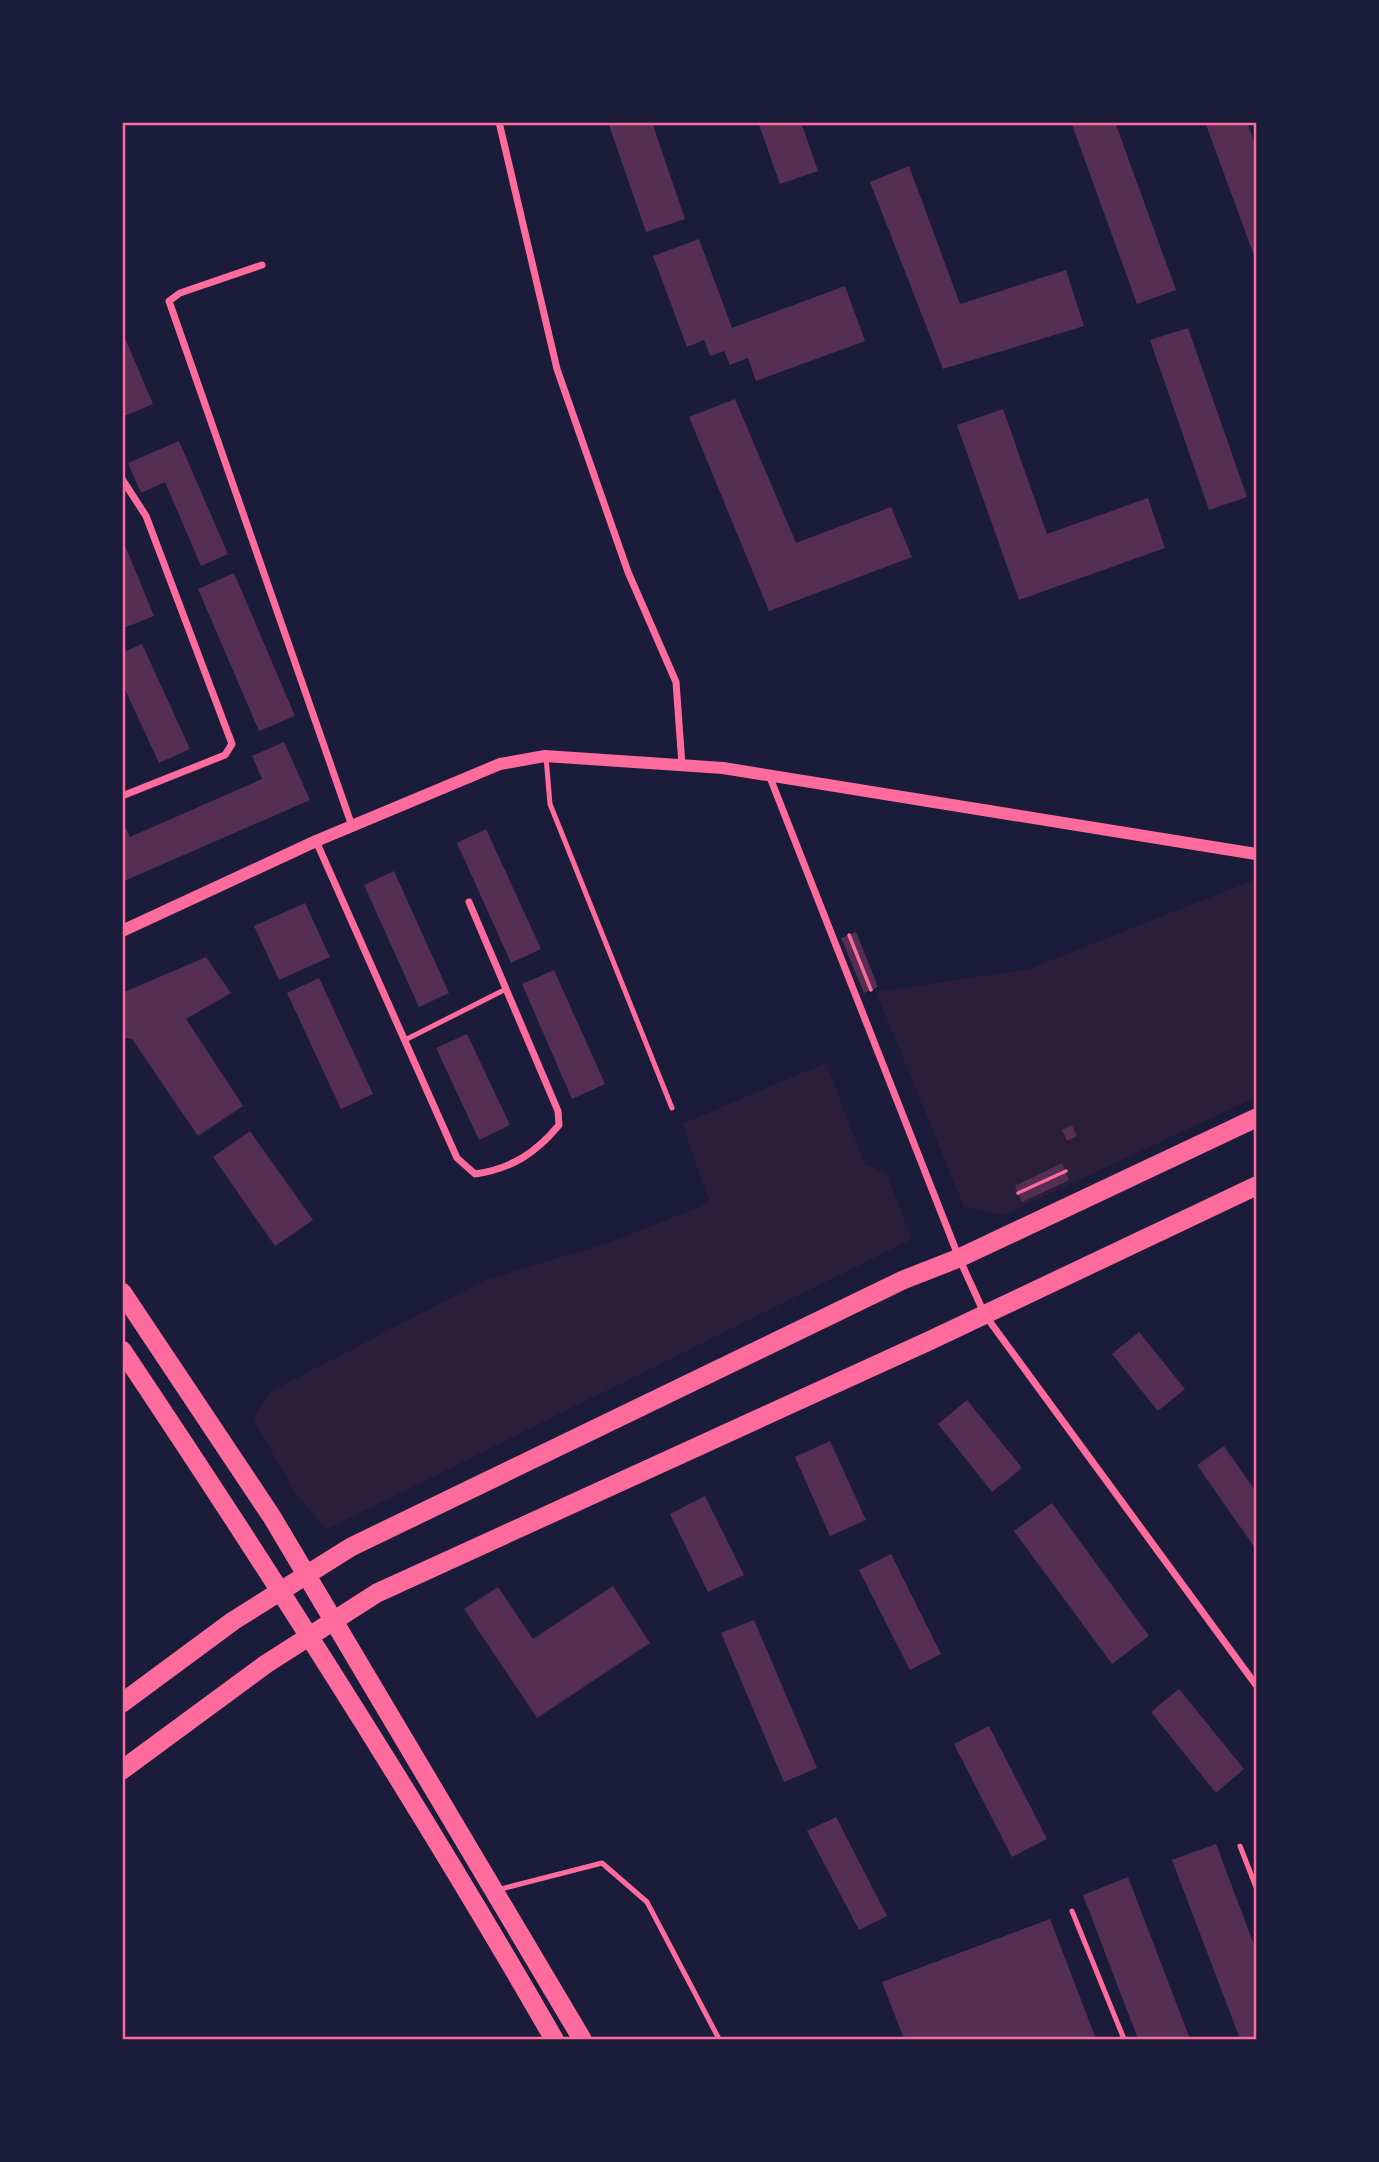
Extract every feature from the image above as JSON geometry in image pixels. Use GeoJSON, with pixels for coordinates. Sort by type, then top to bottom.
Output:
{"type":"FeatureCollection","features":[{"type":"Feature","properties":{"kind":"highway"},"geometry":{"type":"LineString","coordinates":[[122,1703],[233,1621],[351,1547],[878,1292],[959,1258],[1256,1118]]}},
{"type":"Feature","properties":{"kind":"highway"},"geometry":{"type":"LineString","coordinates":[[122,1770],[266,1664],[377,1593],[985,1315],[1256,1186]]}},
{"type":"Feature","properties":{"kind":"highway"},"geometry":{"type":"LineString","coordinates":[[122,1292],[272,1517],[496,1890],[582,2039]]}},
{"type":"Feature","properties":{"kind":"highway"},"geometry":{"type":"LineString","coordinates":[[122,1350],[310,1636],[474,1900],[554,2039]]}},
{"type":"Feature","properties":{"kind":"street"},"geometry":{"type":"LineString","coordinates":[[499,122],[557,369],[628,572],[676,682],[682,765]]}},
{"type":"Feature","properties":{"kind":"street"},"geometry":{"type":"LineString","coordinates":[[262,265],[180,293],[169,301],[352,826]]}},
{"type":"Feature","properties":{"kind":"street"},"geometry":{"type":"LineString","coordinates":[[122,478],[146,516],[232,744],[225,755],[122,796]]}},
{"type":"Feature","properties":{"kind":"street"},"geometry":{"type":"LineString","coordinates":[[122,931],[352,826],[500,765],[545,756],[682,765],[769,775],[1256,854]]}},
{"type":"Feature","properties":{"kind":"street"},"geometry":{"type":"LineString","coordinates":[[769,775],[959,1258],[985,1315],[1256,1685]]}},
{"type":"Feature","properties":{"kind":"street"},"geometry":{"type":"LineString","coordinates":[[316,841],[457,1158],[475,1174],[498,1171],[521,1160],[547,1139],[559,1125],[558,1111],[469,902]]}},
{"type":"Feature","properties":{"kind":"lane"},"geometry":{"type":"LineString","coordinates":[[545,756],[550,804],[672,1108]]}},
{"type":"Feature","properties":{"kind":"lane"},"geometry":{"type":"LineString","coordinates":[[405,1040],[506,989]]}},
{"type":"Feature","properties":{"kind":"lane"},"geometry":{"type":"LineString","coordinates":[[1240,1846],[1256,1887]]}},
{"type":"Feature","properties":{"kind":"lane"},"geometry":{"type":"LineString","coordinates":[[496,1890],[602,1863],[647,1902],[719,2039]]}},
{"type":"Feature","properties":{"kind":"lane"},"geometry":{"type":"LineString","coordinates":[[1072,1911],[1124,2039]]}},
{"type":"Feature","properties":{"kind":"path"},"geometry":{"type":"LineString","coordinates":[[849,935],[871,990]]}},
{"type":"Feature","properties":{"kind":"path"},"geometry":{"type":"LineString","coordinates":[[1018,1194],[1066,1171]]}},
{"type":"Feature","properties":{"kind":"shaded area"},"geometry":{"type":"Polygon","coordinates":[[[1256,879],[1256,1097],[1004,1215],[964,1207],[876,992],[1029,969],[1256,879]]]}},
{"type":"Feature","properties":{"kind":"shaded area"},"geometry":{"type":"Polygon","coordinates":[[[826,1063],[865,1164],[886,1173],[912,1239],[326,1530],[295,1492],[253,1419],[270,1392],[485,1280],[608,1243],[710,1203],[682,1124],[826,1063]]]}},
{"type":"Feature","properties":{"kind":"building"},"geometry":{"type":"Polygon","coordinates":[[[608,122],[652,122],[685,219],[646,232],[608,122]]]}},
{"type":"Feature","properties":{"kind":"building"},"geometry":{"type":"Polygon","coordinates":[[[758,122],[801,122],[818,171],[780,184],[758,122]]]}},
{"type":"Feature","properties":{"kind":"building"},"geometry":{"type":"Polygon","coordinates":[[[1071,122],[1115,122],[1176,290],[1137,304],[1071,122]]]}},
{"type":"Feature","properties":{"kind":"building"},"geometry":{"type":"Polygon","coordinates":[[[1205,122],[1247,122],[1256,147],[1256,261],[1205,122]]]}},
{"type":"Feature","properties":{"kind":"building"},"geometry":{"type":"Polygon","coordinates":[[[909,166],[960,304],[1066,270],[1084,326],[943,369],[870,182],[909,166]]]}},
{"type":"Feature","properties":{"kind":"building"},"geometry":{"type":"Polygon","coordinates":[[[699,239],[732,328],[845,286],[865,341],[756,381],[748,358],[730,365],[724,351],[710,356],[704,340],[687,347],[653,256],[699,239]]]}},
{"type":"Feature","properties":{"kind":"building"},"geometry":{"type":"Polygon","coordinates":[[[1188,328],[1247,497],[1209,510],[1150,340],[1188,328]]]}},
{"type":"Feature","properties":{"kind":"building"},"geometry":{"type":"Polygon","coordinates":[[[122,331],[153,404],[122,417],[122,331]]]}},
{"type":"Feature","properties":{"kind":"building"},"geometry":{"type":"Polygon","coordinates":[[[735,399],[796,543],[891,507],[912,557],[769,611],[689,417],[735,399]]]}},
{"type":"Feature","properties":{"kind":"building"},"geometry":{"type":"Polygon","coordinates":[[[1003,409],[1047,534],[1148,498],[1165,548],[1019,600],[957,425],[1003,409]]]}},
{"type":"Feature","properties":{"kind":"building"},"geometry":{"type":"Polygon","coordinates":[[[179,441],[228,554],[201,566],[165,482],[141,493],[128,463],[179,441]]]}},
{"type":"Feature","properties":{"kind":"building"},"geometry":{"type":"Polygon","coordinates":[[[122,538],[154,616],[124,628],[122,623],[122,538]]]}},
{"type":"Feature","properties":{"kind":"building"},"geometry":{"type":"Polygon","coordinates":[[[234,573],[295,716],[259,731],[198,589],[234,573]]]}},
{"type":"Feature","properties":{"kind":"building"},"geometry":{"type":"Polygon","coordinates":[[[142,644],[190,749],[159,763],[122,683],[122,653],[142,644]]]}},
{"type":"Feature","properties":{"kind":"building"},"geometry":{"type":"Polygon","coordinates":[[[284,742],[310,800],[122,882],[122,821],[130,837],[262,779],[252,756],[284,742]]]}},
{"type":"Feature","properties":{"kind":"building"},"geometry":{"type":"Polygon","coordinates":[[[486,829],[541,949],[511,963],[457,843],[486,829]]]}},
{"type":"Feature","properties":{"kind":"building"},"geometry":{"type":"Polygon","coordinates":[[[394,871],[449,993],[419,1007],[364,885],[394,871]]]}},
{"type":"Feature","properties":{"kind":"building"},"geometry":{"type":"Polygon","coordinates":[[[305,903],[330,957],[279,980],[254,926],[305,903]]]}},
{"type":"Feature","properties":{"kind":"building"},"geometry":{"type":"Polygon","coordinates":[[[856,932],[878,987],[864,993],[841,938],[856,932]]]}},
{"type":"Feature","properties":{"kind":"building"},"geometry":{"type":"Polygon","coordinates":[[[206,957],[231,993],[186,1019],[243,1106],[198,1136],[132,1039],[122,1037],[122,993],[206,957]]]}},
{"type":"Feature","properties":{"kind":"building"},"geometry":{"type":"Polygon","coordinates":[[[554,970],[605,1084],[572,1099],[522,984],[554,970]]]}},
{"type":"Feature","properties":{"kind":"building"},"geometry":{"type":"Polygon","coordinates":[[[319,978],[373,1094],[341,1109],[287,993],[319,978]]]}},
{"type":"Feature","properties":{"kind":"building"},"geometry":{"type":"Polygon","coordinates":[[[467,1034],[510,1125],[479,1140],[436,1048],[467,1034]]]}},
{"type":"Feature","properties":{"kind":"building"},"geometry":{"type":"Polygon","coordinates":[[[1072,1125],[1077,1136],[1067,1141],[1062,1130],[1072,1125]]]}},
{"type":"Feature","properties":{"kind":"building"},"geometry":{"type":"Polygon","coordinates":[[[250,1131],[313,1220],[275,1246],[213,1157],[250,1131]]]}},
{"type":"Feature","properties":{"kind":"building"},"geometry":{"type":"Polygon","coordinates":[[[1062,1163],[1069,1180],[1022,1202],[1015,1186],[1062,1163]]]}},
{"type":"Feature","properties":{"kind":"building"},"geometry":{"type":"Polygon","coordinates":[[[1139,1332],[1185,1389],[1158,1411],[1112,1354],[1139,1332]]]}},
{"type":"Feature","properties":{"kind":"building"},"geometry":{"type":"Polygon","coordinates":[[[967,1400],[1022,1468],[992,1492],[938,1424],[967,1400]]]}},
{"type":"Feature","properties":{"kind":"building"},"geometry":{"type":"Polygon","coordinates":[[[830,1441],[866,1520],[830,1536],[795,1457],[830,1441]]]}},
{"type":"Feature","properties":{"kind":"building"},"geometry":{"type":"Polygon","coordinates":[[[1224,1446],[1256,1492],[1255,1548],[1197,1465],[1224,1446]]]}},
{"type":"Feature","properties":{"kind":"building"},"geometry":{"type":"Polygon","coordinates":[[[705,1496],[744,1575],[708,1592],[670,1514],[705,1496]]]}},
{"type":"Feature","properties":{"kind":"building"},"geometry":{"type":"Polygon","coordinates":[[[1052,1503],[1149,1636],[1112,1664],[1014,1531],[1052,1503]]]}},
{"type":"Feature","properties":{"kind":"building"},"geometry":{"type":"Polygon","coordinates":[[[891,1554],[941,1654],[910,1670],[859,1570],[891,1554]]]}},
{"type":"Feature","properties":{"kind":"building"},"geometry":{"type":"Polygon","coordinates":[[[613,1586],[650,1643],[537,1718],[464,1609],[498,1587],[533,1639],[613,1586]]]}},
{"type":"Feature","properties":{"kind":"building"},"geometry":{"type":"Polygon","coordinates":[[[754,1620],[817,1768],[784,1782],[721,1633],[754,1620]]]}},
{"type":"Feature","properties":{"kind":"building"},"geometry":{"type":"Polygon","coordinates":[[[1179,1689],[1244,1769],[1216,1793],[1151,1712],[1179,1689]]]}},
{"type":"Feature","properties":{"kind":"building"},"geometry":{"type":"Polygon","coordinates":[[[989,1726],[1047,1839],[1012,1857],[954,1744],[989,1726]]]}},
{"type":"Feature","properties":{"kind":"building"},"geometry":{"type":"Polygon","coordinates":[[[836,1817],[887,1916],[859,1930],[807,1831],[836,1817]]]}},
{"type":"Feature","properties":{"kind":"building"},"geometry":{"type":"Polygon","coordinates":[[[1216,1844],[1256,1950],[1256,2039],[1240,2039],[1172,1860],[1216,1844]]]}},
{"type":"Feature","properties":{"kind":"building"},"geometry":{"type":"Polygon","coordinates":[[[1128,1877],[1190,2039],[1138,2039],[1083,1895],[1128,1877]]]}},
{"type":"Feature","properties":{"kind":"building"},"geometry":{"type":"Polygon","coordinates":[[[1050,1919],[1096,2039],[904,2039],[882,1982],[1050,1919]]]}}]}
